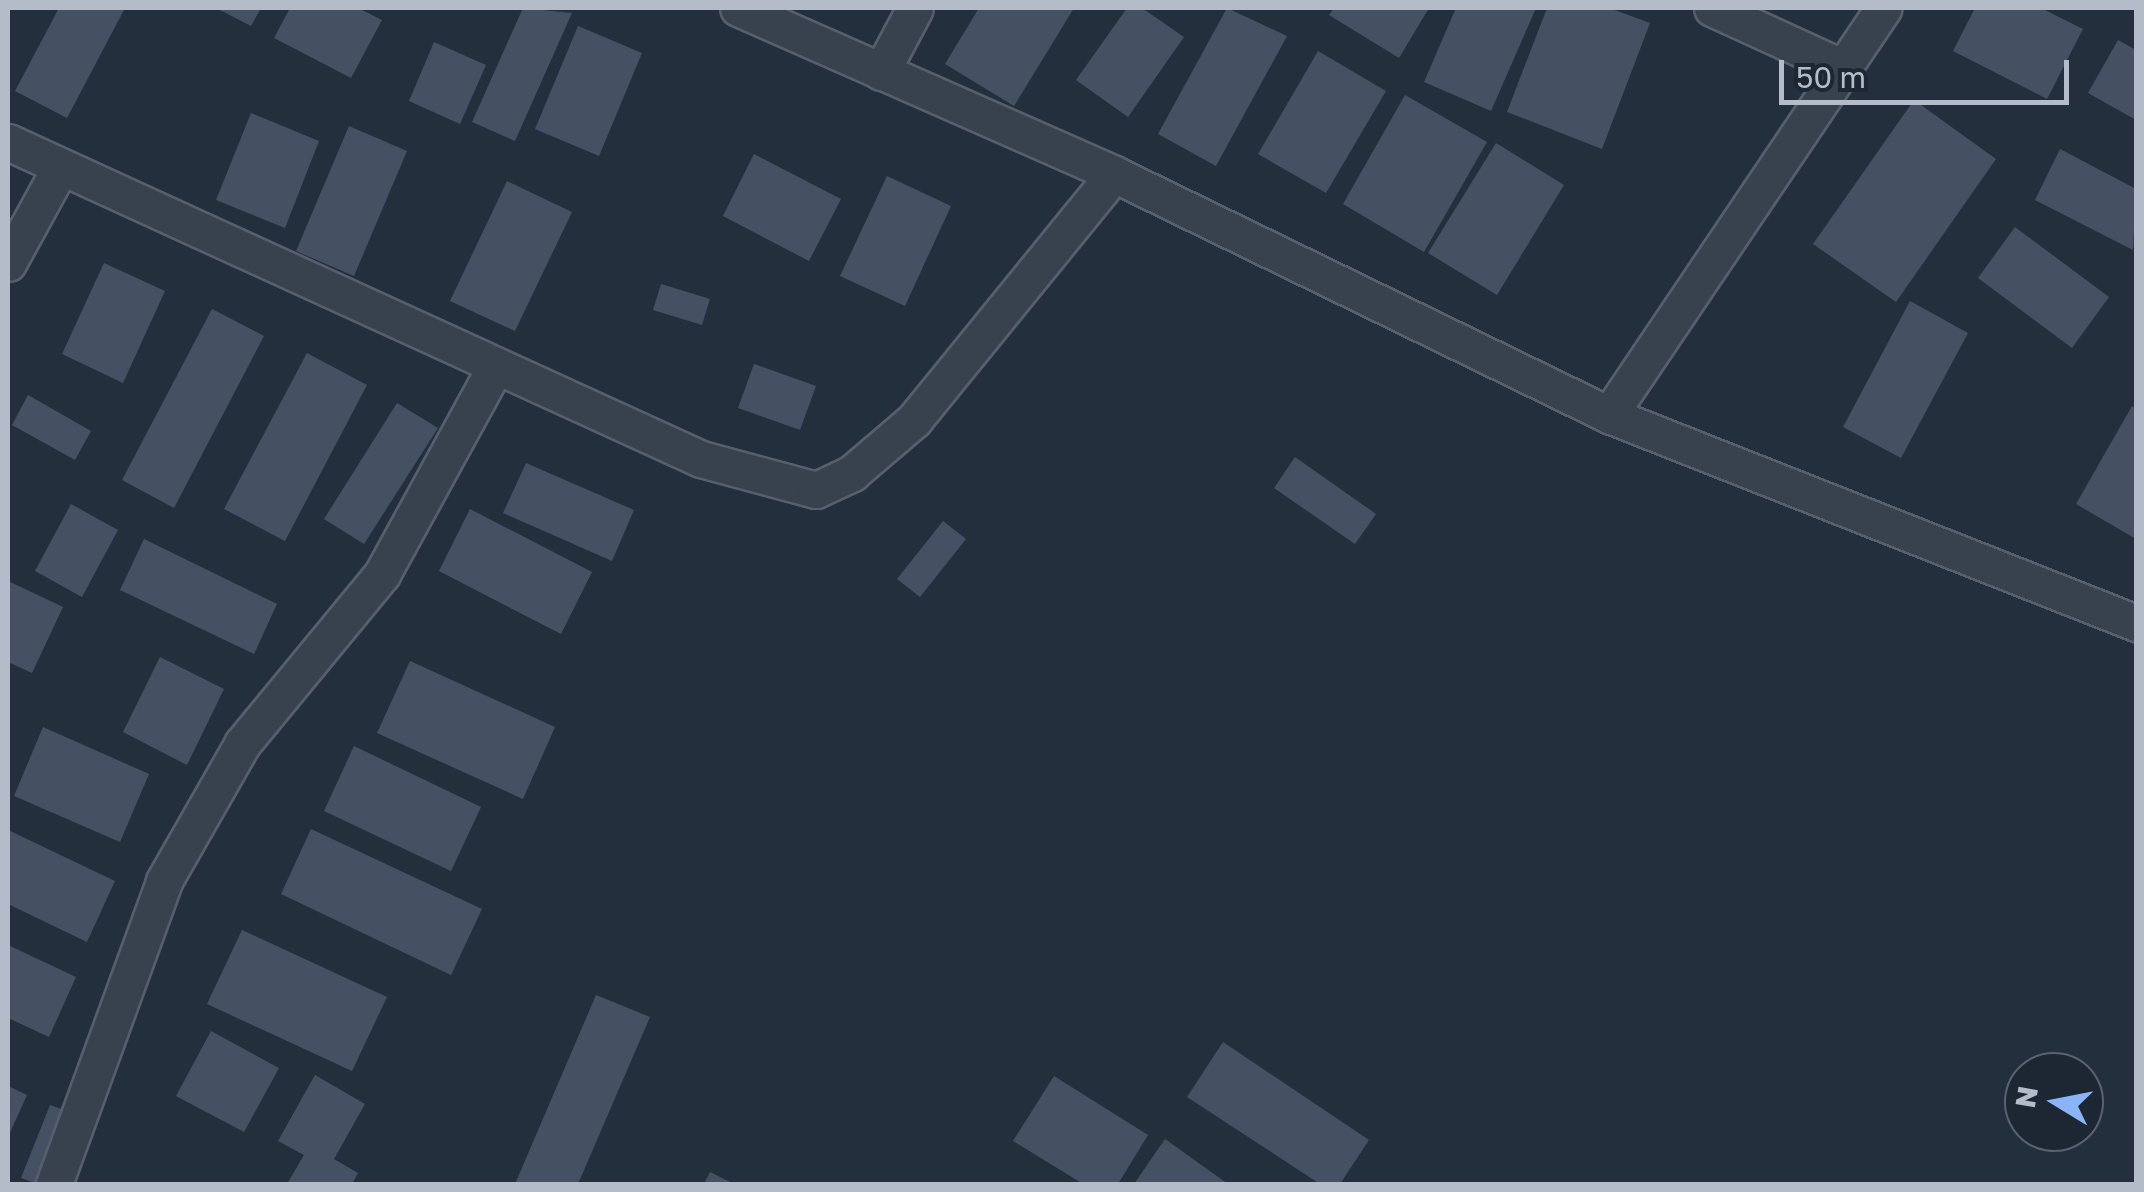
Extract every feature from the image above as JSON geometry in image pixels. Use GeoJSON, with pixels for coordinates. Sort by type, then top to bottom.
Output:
{"type":"FeatureCollection","features":[{"type":"Feature","properties":{"kind":"street"},"geometry":{"type":"LineString","coordinates":[[738,8],[1114,174],[1609,415],[2136,622]]}},
{"type":"Feature","properties":{"kind":"street"},"geometry":{"type":"LineString","coordinates":[[882,72],[915,8]]}},
{"type":"Feature","properties":{"kind":"street"},"geometry":{"type":"LineString","coordinates":[[1712,8],[1845,69]]}},
{"type":"Feature","properties":{"kind":"street"},"geometry":{"type":"LineString","coordinates":[[1609,415],[1884,8]]}},
{"type":"Feature","properties":{"kind":"street"},"geometry":{"type":"LineString","coordinates":[[8,142],[702,459],[816,490],[852,473],[914,420],[1114,174]]}},
{"type":"Feature","properties":{"kind":"street"},"geometry":{"type":"LineString","coordinates":[[8,263],[60,168]]}},
{"type":"Feature","properties":{"kind":"street"},"geometry":{"type":"LineString","coordinates":[[54,1184],[164,881],[242,744],[382,574],[496,366]]}},
{"type":"Feature","properties":{"kind":"building"},"geometry":{"type":"Polygon","coordinates":[[[59,8],[125,8],[67,118],[15,91],[59,8]]]}},
{"type":"Feature","properties":{"kind":"building"},"geometry":{"type":"Polygon","coordinates":[[[216,8],[261,8],[251,26],[216,8]]]}},
{"type":"Feature","properties":{"kind":"building"},"geometry":{"type":"Polygon","coordinates":[[[290,8],[358,8],[382,20],[351,78],[274,38],[290,8]]]}},
{"type":"Feature","properties":{"kind":"building"},"geometry":{"type":"Polygon","coordinates":[[[523,8],[572,13],[515,141],[472,122],[523,8]]]}},
{"type":"Feature","properties":{"kind":"building"},"geometry":{"type":"Polygon","coordinates":[[[979,8],[1074,8],[1014,106],[945,64],[979,8]]]}},
{"type":"Feature","properties":{"kind":"building"},"geometry":{"type":"Polygon","coordinates":[[[1127,8],[1142,8],[1184,37],[1128,117],[1076,80],[1127,8]]]}},
{"type":"Feature","properties":{"kind":"building"},"geometry":{"type":"Polygon","coordinates":[[[1227,8],[1287,36],[1216,166],[1158,134],[1227,8]]]}},
{"type":"Feature","properties":{"kind":"building"},"geometry":{"type":"Polygon","coordinates":[[[1334,8],[1429,8],[1399,58],[1329,15],[1334,8]]]}},
{"type":"Feature","properties":{"kind":"building"},"geometry":{"type":"Polygon","coordinates":[[[1456,8],[1536,8],[1491,111],[1424,82],[1456,8]]]}},
{"type":"Feature","properties":{"kind":"building"},"geometry":{"type":"Polygon","coordinates":[[[1547,8],[1609,8],[1650,23],[1602,149],[1507,112],[1547,8]]]}},
{"type":"Feature","properties":{"kind":"building"},"geometry":{"type":"Polygon","coordinates":[[[1975,8],[2041,8],[2083,29],[2047,99],[1953,51],[1975,8]]]}},
{"type":"Feature","properties":{"kind":"building"},"geometry":{"type":"Polygon","coordinates":[[[578,26],[642,53],[599,156],[535,129],[578,26]]]}},
{"type":"Feature","properties":{"kind":"building"},"geometry":{"type":"Polygon","coordinates":[[[2118,40],[2136,50],[2136,120],[2088,93],[2118,40]]]}},
{"type":"Feature","properties":{"kind":"building"},"geometry":{"type":"Polygon","coordinates":[[[434,42],[486,65],[460,124],[409,101],[434,42]]]}},
{"type":"Feature","properties":{"kind":"building"},"geometry":{"type":"Polygon","coordinates":[[[1318,51],[1386,91],[1326,193],[1258,154],[1318,51]]]}},
{"type":"Feature","properties":{"kind":"building"},"geometry":{"type":"Polygon","coordinates":[[[1405,95],[1487,142],[1424,252],[1343,204],[1405,95]]]}},
{"type":"Feature","properties":{"kind":"building"},"geometry":{"type":"Polygon","coordinates":[[[1914,100],[1996,159],[1896,302],[1813,244],[1914,100]]]}},
{"type":"Feature","properties":{"kind":"building"},"geometry":{"type":"Polygon","coordinates":[[[251,113],[319,141],[285,228],[216,200],[251,113]]]}},
{"type":"Feature","properties":{"kind":"building"},"geometry":{"type":"Polygon","coordinates":[[[349,126],[407,151],[354,276],[296,251],[349,126]]]}},
{"type":"Feature","properties":{"kind":"building"},"geometry":{"type":"Polygon","coordinates":[[[1496,143],[1564,185],[1497,295],[1428,253],[1496,143]]]}},
{"type":"Feature","properties":{"kind":"building"},"geometry":{"type":"Polygon","coordinates":[[[2060,149],[2136,189],[2133,250],[2035,200],[2060,149]]]}},
{"type":"Feature","properties":{"kind":"building"},"geometry":{"type":"Polygon","coordinates":[[[754,154],[841,199],[809,261],[723,216],[754,154]]]}},
{"type":"Feature","properties":{"kind":"building"},"geometry":{"type":"Polygon","coordinates":[[[887,176],[951,206],[905,306],[840,276],[887,176]]]}},
{"type":"Feature","properties":{"kind":"building"},"geometry":{"type":"Polygon","coordinates":[[[507,181],[572,212],[515,331],[450,301],[507,181]]]}},
{"type":"Feature","properties":{"kind":"building"},"geometry":{"type":"Polygon","coordinates":[[[2015,227],[2109,297],[2072,348],[1978,278],[2015,227]]]}},
{"type":"Feature","properties":{"kind":"building"},"geometry":{"type":"Polygon","coordinates":[[[104,263],[165,291],[123,383],[62,354],[104,263]]]}},
{"type":"Feature","properties":{"kind":"building"},"geometry":{"type":"Polygon","coordinates":[[[661,284],[710,299],[702,325],[653,310],[661,284]]]}},
{"type":"Feature","properties":{"kind":"building"},"geometry":{"type":"Polygon","coordinates":[[[1910,301],[1968,333],[1901,458],[1843,427],[1910,301]]]}},
{"type":"Feature","properties":{"kind":"building"},"geometry":{"type":"Polygon","coordinates":[[[212,309],[264,336],[174,508],[122,480],[212,309]]]}},
{"type":"Feature","properties":{"kind":"building"},"geometry":{"type":"Polygon","coordinates":[[[307,353],[367,385],[285,541],[224,509],[307,353]]]}},
{"type":"Feature","properties":{"kind":"building"},"geometry":{"type":"Polygon","coordinates":[[[754,364],[816,386],[800,430],[738,408],[754,364]]]}},
{"type":"Feature","properties":{"kind":"building"},"geometry":{"type":"Polygon","coordinates":[[[28,395],[91,431],[75,460],[12,425],[28,395]]]}},
{"type":"Feature","properties":{"kind":"building"},"geometry":{"type":"Polygon","coordinates":[[[397,403],[438,428],[364,544],[324,519],[397,403]]]}},
{"type":"Feature","properties":{"kind":"building"},"geometry":{"type":"Polygon","coordinates":[[[2132,406],[2136,409],[2136,539],[2076,504],[2132,406]]]}},
{"type":"Feature","properties":{"kind":"building"},"geometry":{"type":"Polygon","coordinates":[[[1295,457],[1376,514],[1355,544],[1274,488],[1295,457]]]}},
{"type":"Feature","properties":{"kind":"building"},"geometry":{"type":"Polygon","coordinates":[[[526,463],[634,510],[612,561],[503,513],[526,463]]]}},
{"type":"Feature","properties":{"kind":"building"},"geometry":{"type":"Polygon","coordinates":[[[71,504],[118,530],[82,597],[35,571],[71,504]]]}},
{"type":"Feature","properties":{"kind":"building"},"geometry":{"type":"Polygon","coordinates":[[[470,509],[592,572],[561,634],[439,571],[470,509]]]}},
{"type":"Feature","properties":{"kind":"building"},"geometry":{"type":"Polygon","coordinates":[[[943,521],[966,539],[920,597],[897,579],[943,521]]]}},
{"type":"Feature","properties":{"kind":"building"},"geometry":{"type":"Polygon","coordinates":[[[144,539],[277,604],[254,654],[120,590],[144,539]]]}},
{"type":"Feature","properties":{"kind":"building"},"geometry":{"type":"Polygon","coordinates":[[[8,581],[63,607],[32,673],[8,662],[8,581]]]}},
{"type":"Feature","properties":{"kind":"building"},"geometry":{"type":"Polygon","coordinates":[[[160,657],[224,689],[187,765],[123,732],[160,657]]]}},
{"type":"Feature","properties":{"kind":"building"},"geometry":{"type":"Polygon","coordinates":[[[410,661],[555,727],[523,799],[377,733],[410,661]]]}},
{"type":"Feature","properties":{"kind":"building"},"geometry":{"type":"Polygon","coordinates":[[[43,727],[149,774],[120,842],[14,796],[43,727]]]}},
{"type":"Feature","properties":{"kind":"building"},"geometry":{"type":"Polygon","coordinates":[[[354,746],[481,807],[451,871],[324,811],[354,746]]]}},
{"type":"Feature","properties":{"kind":"building"},"geometry":{"type":"Polygon","coordinates":[[[311,829],[482,909],[451,975],[281,894],[311,829]]]}},
{"type":"Feature","properties":{"kind":"building"},"geometry":{"type":"Polygon","coordinates":[[[8,830],[115,881],[87,942],[8,904],[8,830]]]}},
{"type":"Feature","properties":{"kind":"building"},"geometry":{"type":"Polygon","coordinates":[[[242,930],[387,997],[352,1071],[207,1004],[242,930]]]}},
{"type":"Feature","properties":{"kind":"building"},"geometry":{"type":"Polygon","coordinates":[[[8,945],[76,977],[49,1037],[8,1018],[8,945]]]}},
{"type":"Feature","properties":{"kind":"building"},"geometry":{"type":"Polygon","coordinates":[[[596,995],[650,1017],[578,1184],[515,1184],[596,995]]]}},
{"type":"Feature","properties":{"kind":"building"},"geometry":{"type":"Polygon","coordinates":[[[211,1031],[279,1068],[244,1132],[176,1096],[211,1031]]]}},
{"type":"Feature","properties":{"kind":"building"},"geometry":{"type":"Polygon","coordinates":[[[1223,1042],[1369,1140],[1340,1184],[1320,1184],[1187,1097],[1223,1042]]]}},
{"type":"Feature","properties":{"kind":"building"},"geometry":{"type":"Polygon","coordinates":[[[315,1075],[365,1104],[334,1159],[358,1173],[352,1184],[287,1184],[304,1155],[278,1141],[315,1075]]]}},
{"type":"Feature","properties":{"kind":"building"},"geometry":{"type":"Polygon","coordinates":[[[1054,1076],[1148,1135],[1118,1184],[1083,1184],[1013,1141],[1054,1076]]]}},
{"type":"Feature","properties":{"kind":"building"},"geometry":{"type":"Polygon","coordinates":[[[8,1086],[27,1095],[8,1137],[8,1086]]]}},
{"type":"Feature","properties":{"kind":"building"},"geometry":{"type":"Polygon","coordinates":[[[50,1105],[72,1113],[38,1184],[21,1178],[50,1105]]]}},
{"type":"Feature","properties":{"kind":"building"},"geometry":{"type":"Polygon","coordinates":[[[1165,1139],[1228,1184],[1134,1184],[1165,1139]]]}},
{"type":"Feature","properties":{"kind":"building"},"geometry":{"type":"Polygon","coordinates":[[[710,1172],[734,1184],[704,1184],[710,1172]]]}}]}
